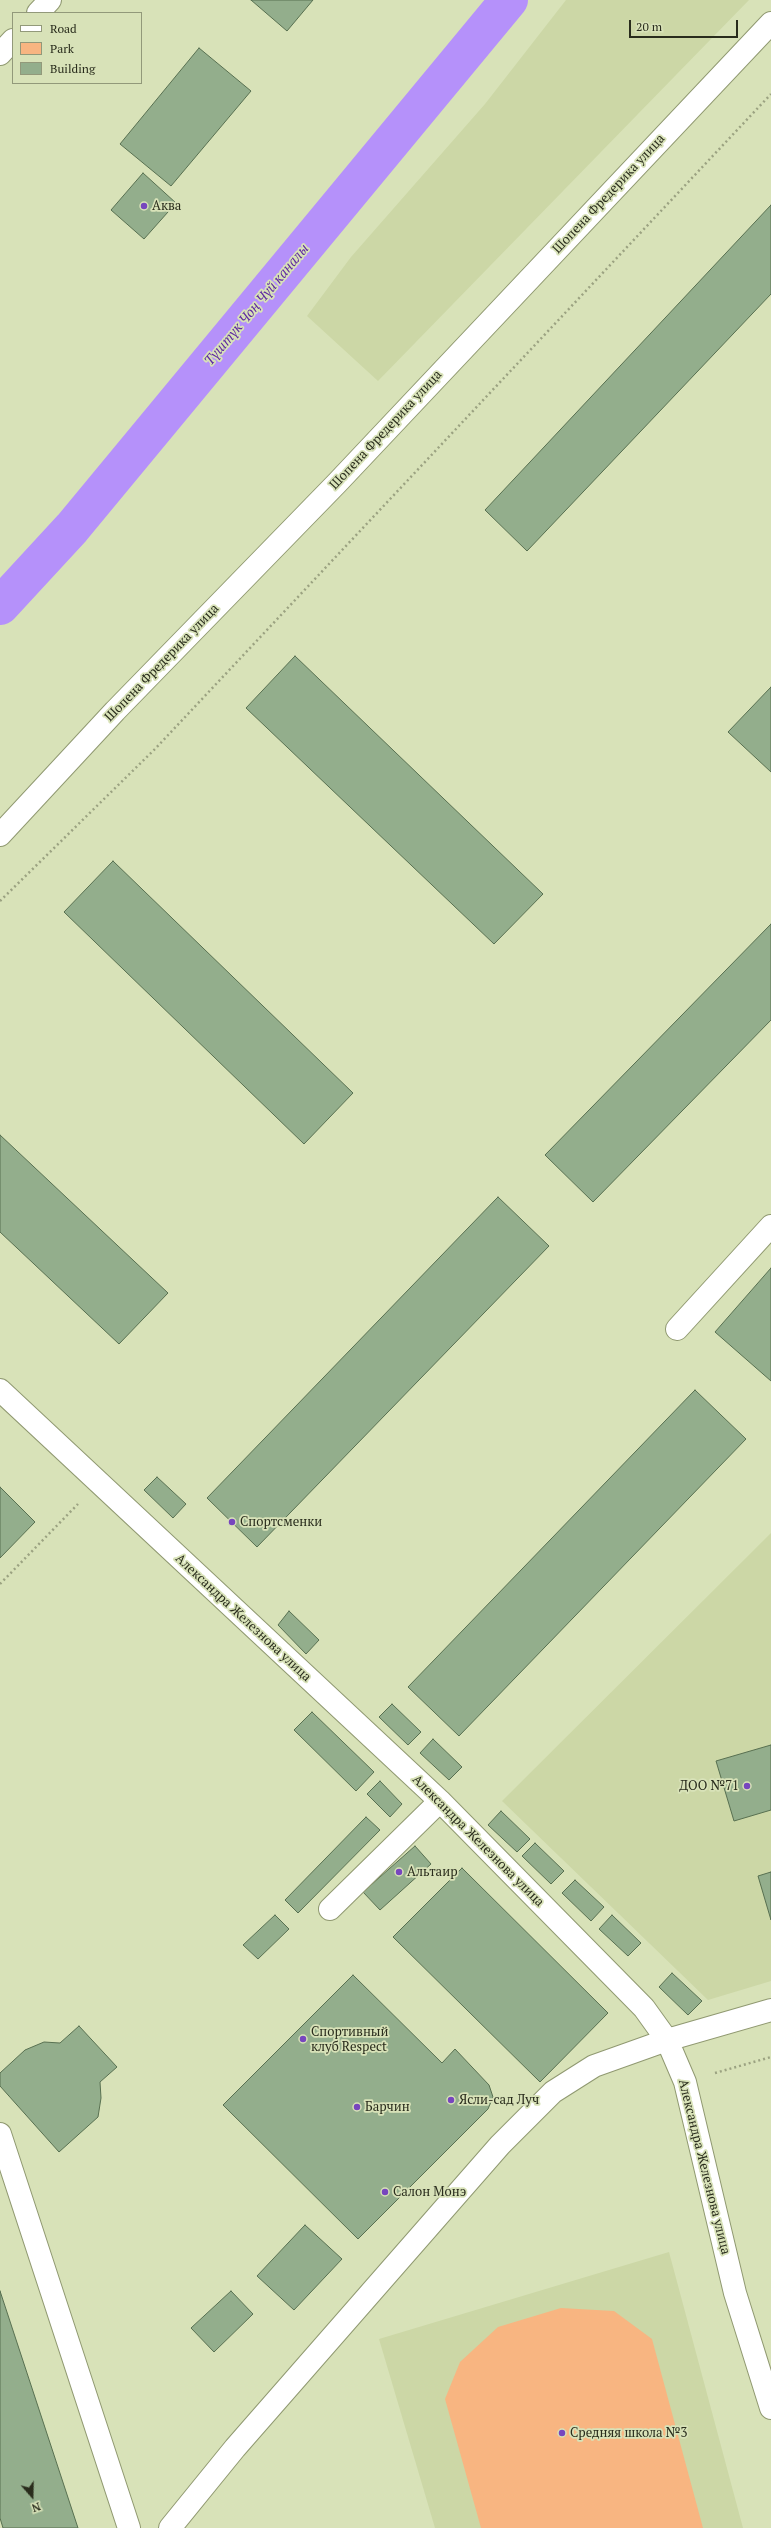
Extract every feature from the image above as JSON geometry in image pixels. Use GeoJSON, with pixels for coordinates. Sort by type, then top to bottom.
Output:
{"type":"FeatureCollection","features":[{"type":"Feature","properties":{"kind":"street"},"geometry":{"type":"LineString","coordinates":[[39,12],[50,0]]}},
{"type":"Feature","properties":{"kind":"street","name":"Шопена Фредерика улица"},"geometry":{"type":"LineString","coordinates":[[0,835],[116,711],[337,483],[771,23]]}},
{"type":"Feature","properties":{"kind":"street"},"geometry":{"type":"LineString","coordinates":[[0,54],[12,41]]}},
{"type":"Feature","properties":{"kind":"street"},"geometry":{"type":"LineString","coordinates":[[677,1329],[771,1226]]}},
{"type":"Feature","properties":{"kind":"street","name":"Александра Железнова улица"},"geometry":{"type":"LineString","coordinates":[[0,1390],[440,1801],[644,2008],[667,2040],[685,2082],[735,2293],[771,2408]]}},
{"type":"Feature","properties":{"kind":"street"},"geometry":{"type":"LineString","coordinates":[[330,1909],[440,1801]]}},
{"type":"Feature","properties":{"kind":"street"},"geometry":{"type":"LineString","coordinates":[[170,2528],[245,2436],[495,2151],[553,2092],[594,2066],[667,2040],[771,2010]]}},
{"type":"Feature","properties":{"kind":"street"},"geometry":{"type":"LineString","coordinates":[[0,2134],[129,2528]]}},
{"type":"Feature","properties":{"kind":"path"},"geometry":{"type":"LineString","coordinates":[[0,901],[155,749],[771,94]]}},
{"type":"Feature","properties":{"kind":"path"},"geometry":{"type":"LineString","coordinates":[[0,1584],[78,1503]]}},
{"type":"Feature","properties":{"kind":"path"},"geometry":{"type":"LineString","coordinates":[[685,2082],[771,2057]]}},
{"type":"Feature","properties":{"kind":"shaded area"},"geometry":{"type":"Polygon","coordinates":[[[566,0],[749,0],[378,381],[307,316],[351,257],[485,104],[566,0]]]}},
{"type":"Feature","properties":{"kind":"shaded area"},"geometry":{"type":"Polygon","coordinates":[[[771,1533],[771,1981],[708,2000],[502,1801],[771,1533]]]}},
{"type":"Feature","properties":{"kind":"shaded area","name":"Средняя школа №3"},"geometry":{"type":"Polygon","coordinates":[[[669,2252],[743,2528],[435,2528],[379,2339],[669,2252]]]}},
{"type":"Feature","properties":{"kind":"green space","name":"Средняя школа №3"},"geometry":{"type":"Polygon","coordinates":[[[561,2308],[614,2311],[652,2339],[703,2528],[481,2528],[445,2399],[460,2362],[498,2327],[561,2308]]]}},
{"type":"Feature","properties":{"kind":"building"},"geometry":{"type":"Polygon","coordinates":[[[251,0],[313,0],[287,31],[251,0]]]}},
{"type":"Feature","properties":{"kind":"building"},"geometry":{"type":"Polygon","coordinates":[[[199,48],[251,91],[171,186],[120,144],[199,48]]]}},
{"type":"Feature","properties":{"kind":"building","name":"Аква"},"geometry":{"type":"Polygon","coordinates":[[[143,173],[176,203],[144,239],[111,210],[143,173]]]}},
{"type":"Feature","properties":{"kind":"building"},"geometry":{"type":"Polygon","coordinates":[[[771,205],[771,294],[527,551],[485,510],[771,205]]]}},
{"type":"Feature","properties":{"kind":"building"},"geometry":{"type":"Polygon","coordinates":[[[295,656],[543,894],[494,944],[246,708],[295,656]]]}},
{"type":"Feature","properties":{"kind":"building"},"geometry":{"type":"Polygon","coordinates":[[[771,687],[771,772],[728,732],[771,687]]]}},
{"type":"Feature","properties":{"kind":"building"},"geometry":{"type":"Polygon","coordinates":[[[113,861],[353,1093],[304,1144],[64,912],[113,861]]]}},
{"type":"Feature","properties":{"kind":"building"},"geometry":{"type":"Polygon","coordinates":[[[771,924],[771,1020],[593,1202],[545,1155],[771,924]]]}},
{"type":"Feature","properties":{"kind":"building"},"geometry":{"type":"Polygon","coordinates":[[[0,1135],[168,1293],[119,1344],[0,1232],[0,1135]]]}},
{"type":"Feature","properties":{"kind":"building"},"geometry":{"type":"Polygon","coordinates":[[[498,1197],[549,1246],[257,1547],[207,1498],[498,1197]]]}},
{"type":"Feature","properties":{"kind":"building"},"geometry":{"type":"Polygon","coordinates":[[[771,1268],[771,1381],[715,1332],[771,1268]]]}},
{"type":"Feature","properties":{"kind":"building"},"geometry":{"type":"Polygon","coordinates":[[[695,1390],[746,1439],[459,1736],[408,1687],[695,1390]]]}},
{"type":"Feature","properties":{"kind":"building"},"geometry":{"type":"Polygon","coordinates":[[[157,1477],[186,1504],[173,1518],[144,1490],[157,1477]]]}},
{"type":"Feature","properties":{"kind":"building"},"geometry":{"type":"Polygon","coordinates":[[[0,1487],[35,1522],[0,1558],[0,1487]]]}},
{"type":"Feature","properties":{"kind":"building"},"geometry":{"type":"Polygon","coordinates":[[[289,1611],[319,1640],[306,1654],[278,1625],[289,1611]]]}},
{"type":"Feature","properties":{"kind":"building"},"geometry":{"type":"Polygon","coordinates":[[[392,1704],[421,1732],[408,1745],[379,1717],[392,1704]]]}},
{"type":"Feature","properties":{"kind":"building"},"geometry":{"type":"Polygon","coordinates":[[[312,1712],[374,1772],[356,1791],[294,1730],[312,1712]]]}},
{"type":"Feature","properties":{"kind":"building"},"geometry":{"type":"Polygon","coordinates":[[[433,1739],[462,1767],[449,1780],[420,1753],[433,1739]]]}},
{"type":"Feature","properties":{"kind":"building","name":"ДОО №71"},"geometry":{"type":"Polygon","coordinates":[[[771,1745],[771,1810],[734,1821],[716,1761],[771,1745]]]}},
{"type":"Feature","properties":{"kind":"building"},"geometry":{"type":"Polygon","coordinates":[[[380,1781],[402,1804],[390,1817],[367,1794],[380,1781]]]}},
{"type":"Feature","properties":{"kind":"building"},"geometry":{"type":"Polygon","coordinates":[[[501,1811],[530,1839],[517,1852],[488,1825],[501,1811]]]}},
{"type":"Feature","properties":{"kind":"building"},"geometry":{"type":"Polygon","coordinates":[[[366,1817],[380,1830],[298,1913],[285,1900],[366,1817]]]}},
{"type":"Feature","properties":{"kind":"building"},"geometry":{"type":"Polygon","coordinates":[[[535,1843],[564,1871],[551,1884],[522,1856],[535,1843]]]}},
{"type":"Feature","properties":{"kind":"building"},"geometry":{"type":"Polygon","coordinates":[[[415,1846],[431,1864],[380,1910],[363,1892],[415,1846]]]}},
{"type":"Feature","properties":{"kind":"building"},"geometry":{"type":"Polygon","coordinates":[[[462,1868],[608,2013],[540,2082],[393,1937],[462,1868]]]}},
{"type":"Feature","properties":{"kind":"building"},"geometry":{"type":"Polygon","coordinates":[[[771,1872],[771,1920],[758,1876],[771,1872]]]}},
{"type":"Feature","properties":{"kind":"building"},"geometry":{"type":"Polygon","coordinates":[[[575,1880],[604,1907],[591,1921],[562,1893],[575,1880]]]}},
{"type":"Feature","properties":{"kind":"building"},"geometry":{"type":"Polygon","coordinates":[[[275,1915],[289,1929],[258,1959],[243,1945],[275,1915]]]}},
{"type":"Feature","properties":{"kind":"building"},"geometry":{"type":"Polygon","coordinates":[[[612,1915],[641,1943],[628,1956],[599,1929],[612,1915]]]}},
{"type":"Feature","properties":{"kind":"building"},"geometry":{"type":"Polygon","coordinates":[[[672,1973],[702,2001],[688,2015],[659,1987],[672,1973]]]}},
{"type":"Feature","properties":{"kind":"building","name":"Барчин"},"geometry":{"type":"Polygon","coordinates":[[[353,1975],[442,2063],[455,2049],[489,2085],[493,2097],[488,2109],[358,2239],[223,2105],[353,1975]]]}},
{"type":"Feature","properties":{"kind":"building"},"geometry":{"type":"Polygon","coordinates":[[[79,2026],[117,2067],[100,2082],[101,2098],[98,2117],[59,2152],[0,2086],[0,2073],[25,2050],[44,2042],[60,2043],[79,2026]]]}},
{"type":"Feature","properties":{"kind":"building"},"geometry":{"type":"Polygon","coordinates":[[[305,2225],[342,2259],[294,2310],[257,2276],[305,2225]]]}},
{"type":"Feature","properties":{"kind":"building"},"geometry":{"type":"Polygon","coordinates":[[[0,2291],[78,2528],[3,2528],[0,2518],[0,2291]]]}},
{"type":"Feature","properties":{"kind":"building"},"geometry":{"type":"Polygon","coordinates":[[[231,2291],[253,2314],[214,2352],[191,2328],[231,2291]]]}},
{"type":"Feature","properties":{"kind":"waterway","name":"Түштүк Чоң Чүй каналы"},"geometry":{"type":"LineString","coordinates":[[0,606],[72,528],[509,0]]}},
{"type":"Feature","properties":{"kind":"place","name":"Аква"},"geometry":{"type":"Point","coordinates":[144,206]}},
{"type":"Feature","properties":{"kind":"place","name":"Спортсменки"},"geometry":{"type":"Point","coordinates":[232,1522]}},
{"type":"Feature","properties":{"kind":"place","name":"ДОО №71"},"geometry":{"type":"Point","coordinates":[747,1786]}},
{"type":"Feature","properties":{"kind":"place","name":"Альтаир"},"geometry":{"type":"Point","coordinates":[399,1872]}},
{"type":"Feature","properties":{"kind":"place","name":"Спортивный клуб Respect"},"geometry":{"type":"Point","coordinates":[303,2039]}},
{"type":"Feature","properties":{"kind":"place","name":"Ясли-сад Луч"},"geometry":{"type":"Point","coordinates":[451,2100]}},
{"type":"Feature","properties":{"kind":"place","name":"Барчин"},"geometry":{"type":"Point","coordinates":[357,2107]}},
{"type":"Feature","properties":{"kind":"place","name":"Салон Монэ"},"geometry":{"type":"Point","coordinates":[385,2192]}},
{"type":"Feature","properties":{"kind":"place","name":"Средняя школа №3"},"geometry":{"type":"Point","coordinates":[562,2433]}}]}
